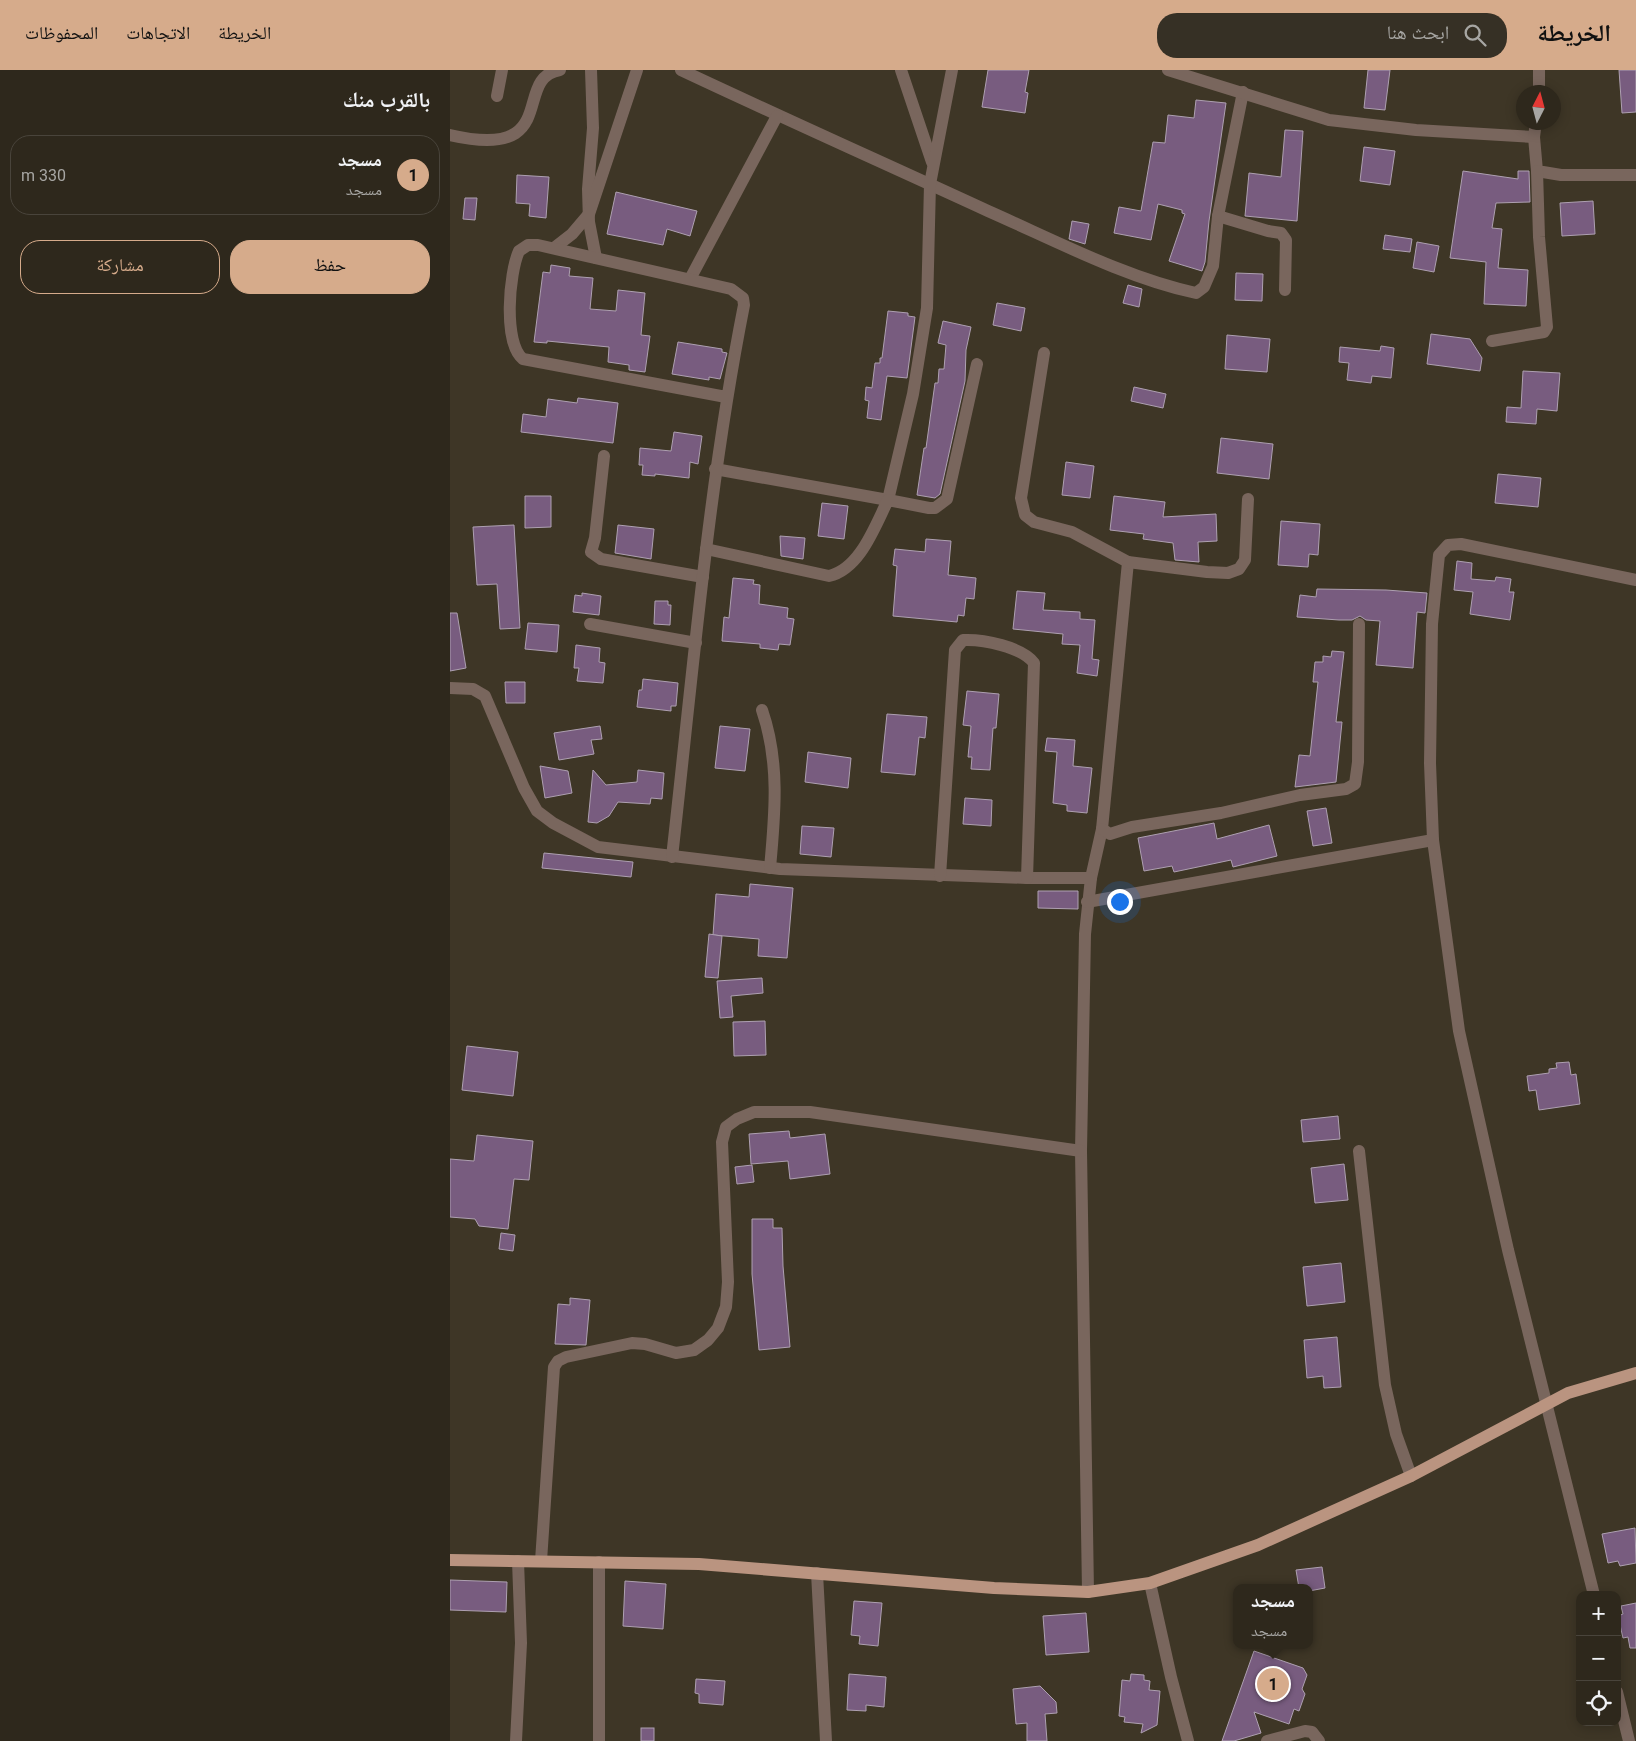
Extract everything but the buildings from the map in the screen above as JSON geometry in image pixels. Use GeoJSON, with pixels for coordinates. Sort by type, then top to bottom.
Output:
{"type":"FeatureCollection","features":[{"type":"Feature","properties":{"kind":"main road"},"geometry":{"type":"LineString","coordinates":[[450,1560],[699,1564],[994,1588],[1088,1592],[1150,1583],[1258,1545],[1411,1476],[1568,1394],[1636,1373]]}},
{"type":"Feature","properties":{"kind":"street"},"geometry":{"type":"LineString","coordinates":[[497,96],[502,70]]}},
{"type":"Feature","properties":{"kind":"street"},"geometry":{"type":"LineString","coordinates":[[450,135],[476,141],[494,142],[513,137],[526,123],[539,87],[546,76],[560,70]]}},
{"type":"Feature","properties":{"kind":"street"},"geometry":{"type":"LineString","coordinates":[[592,70],[593,128],[588,214],[596,258]]}},
{"type":"Feature","properties":{"kind":"street"},"geometry":{"type":"LineString","coordinates":[[554,248],[572,234],[588,214],[637,70]]}},
{"type":"Feature","properties":{"kind":"street"},"geometry":{"type":"LineString","coordinates":[[682,70],[777,116],[1097,259],[1196,293],[1204,287],[1213,266],[1218,216],[1243,92]]}},
{"type":"Feature","properties":{"kind":"street"},"geometry":{"type":"LineString","coordinates":[[901,70],[933,166]]}},
{"type":"Feature","properties":{"kind":"street"},"geometry":{"type":"LineString","coordinates":[[706,549],[829,576],[841,573],[870,536],[888,500],[913,394],[927,308],[930,184],[952,70]]}},
{"type":"Feature","properties":{"kind":"street"},"geometry":{"type":"LineString","coordinates":[[1168,70],[1329,120],[1416,130],[1534,136]]}},
{"type":"Feature","properties":{"kind":"street"},"geometry":{"type":"LineString","coordinates":[[1539,70],[1539,85]]}},
{"type":"Feature","properties":{"kind":"street"},"geometry":{"type":"LineString","coordinates":[[690,279],[777,116]]}},
{"type":"Feature","properties":{"kind":"street"},"geometry":{"type":"LineString","coordinates":[[1492,341],[1544,332],[1547,327],[1539,236],[1535,130]]}},
{"type":"Feature","properties":{"kind":"street"},"geometry":{"type":"LineString","coordinates":[[1537,172],[1636,175]]}},
{"type":"Feature","properties":{"kind":"street"},"geometry":{"type":"LineString","coordinates":[[1218,216],[1268,231],[1281,232],[1286,240],[1285,290]]}},
{"type":"Feature","properties":{"kind":"street"},"geometry":{"type":"LineString","coordinates":[[672,857],[715,469],[726,397],[744,305],[743,298],[731,289],[554,248],[538,245],[528,246],[519,251],[514,261],[510,306],[514,348],[518,354],[531,361],[726,397]]}},
{"type":"Feature","properties":{"kind":"street"},"geometry":{"type":"LineString","coordinates":[[1044,352],[1021,498],[1025,515],[1034,522],[1072,532],[1128,562],[1228,573],[1239,569],[1245,560],[1248,499]]}},
{"type":"Feature","properties":{"kind":"street"},"geometry":{"type":"LineString","coordinates":[[715,469],[935,508],[947,499],[977,364]]}},
{"type":"Feature","properties":{"kind":"street"},"geometry":{"type":"LineString","coordinates":[[604,456],[591,552],[601,558],[703,577]]}},
{"type":"Feature","properties":{"kind":"street"},"geometry":{"type":"LineString","coordinates":[[1593,1591],[1548,1404],[1508,1250],[1459,1031],[1433,840],[1430,763],[1432,624],[1439,554],[1448,545],[1461,544],[1636,580]]}},
{"type":"Feature","properties":{"kind":"street"},"geometry":{"type":"LineString","coordinates":[[1088,1592],[1081,1150],[1087,902],[1102,829],[1128,562]]}},
{"type":"Feature","properties":{"kind":"street"},"geometry":{"type":"LineString","coordinates":[[590,624],[696,643]]}},
{"type":"Feature","properties":{"kind":"street"},"geometry":{"type":"LineString","coordinates":[[1102,829],[1110,834],[1132,827],[1221,813],[1300,795],[1346,789],[1355,784],[1358,762],[1359,624]]}},
{"type":"Feature","properties":{"kind":"street"},"geometry":{"type":"LineString","coordinates":[[940,876],[955,650],[963,640],[972,640],[1020,650],[1029,656],[1034,663],[1026,878]]}},
{"type":"Feature","properties":{"kind":"street"},"geometry":{"type":"LineString","coordinates":[[450,688],[473,689],[486,696],[524,788],[537,810],[553,823],[598,847],[770,868],[940,876],[1091,878]]}},
{"type":"Feature","properties":{"kind":"street"},"geometry":{"type":"LineString","coordinates":[[762,710],[770,732],[776,789],[770,868]]}},
{"type":"Feature","properties":{"kind":"street"},"geometry":{"type":"LineString","coordinates":[[1087,902],[1433,840]]}},
{"type":"Feature","properties":{"kind":"street"},"geometry":{"type":"LineString","coordinates":[[541,1561],[554,1367],[558,1361],[566,1357],[632,1343],[644,1344],[676,1353],[694,1350],[708,1340],[718,1328],[726,1307],[728,1282],[722,1142],[726,1127],[736,1119],[754,1112],[810,1112],[1081,1150]]}},
{"type":"Feature","properties":{"kind":"street"},"geometry":{"type":"LineString","coordinates":[[1359,1151],[1385,1385],[1396,1434],[1411,1476]]}},
{"type":"Feature","properties":{"kind":"street"},"geometry":{"type":"LineString","coordinates":[[516,1741],[521,1643],[518,1561]]}},
{"type":"Feature","properties":{"kind":"street"},"geometry":{"type":"LineString","coordinates":[[599,1562],[599,1741]]}},
{"type":"Feature","properties":{"kind":"street"},"geometry":{"type":"LineString","coordinates":[[817,1573],[826,1741]]}},
{"type":"Feature","properties":{"kind":"street"},"geometry":{"type":"LineString","coordinates":[[1150,1583],[1171,1677],[1188,1741]]}},
{"type":"Feature","properties":{"kind":"street"},"geometry":{"type":"LineString","coordinates":[[1621,1708],[1629,1741]]}},
{"type":"Feature","properties":{"kind":"street"},"geometry":{"type":"LineString","coordinates":[[1267,1741],[1305,1730],[1312,1732],[1319,1741]]}},
{"type":"Feature","properties":{"kind":"place","name":"مسجد"},"geometry":{"type":"Point","coordinates":[1273,1684]}}]}
